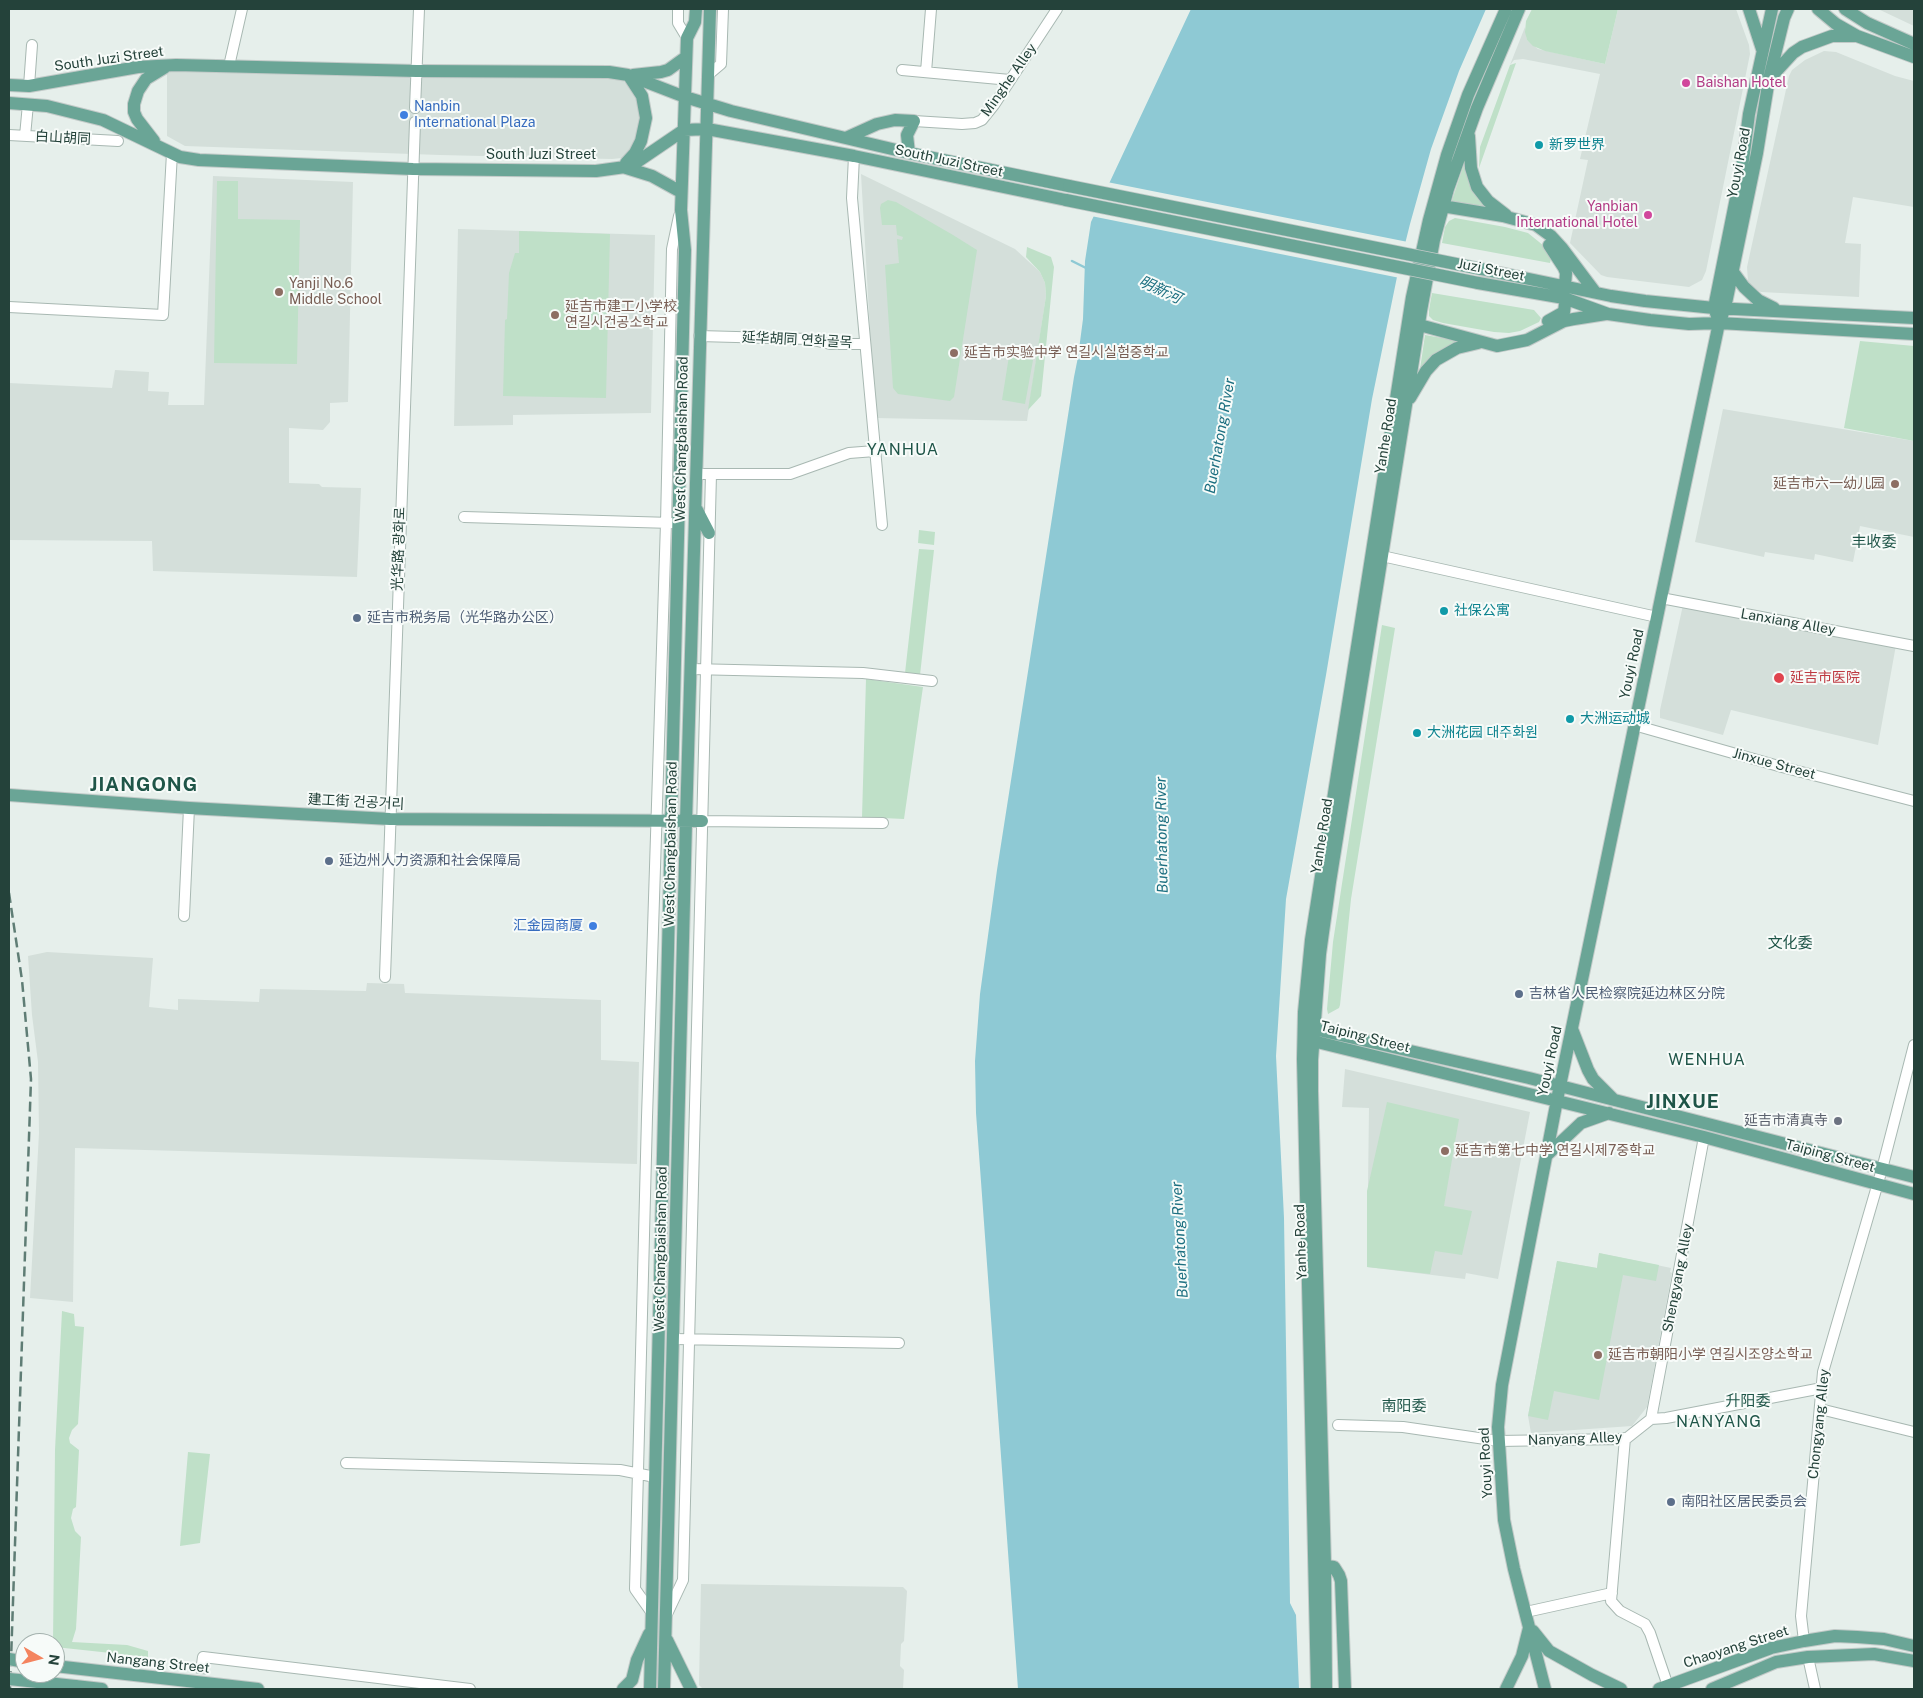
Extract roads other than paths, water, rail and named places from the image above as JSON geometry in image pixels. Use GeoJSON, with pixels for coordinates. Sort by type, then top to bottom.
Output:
{"type":"FeatureCollection","features":[{"type":"Feature","properties":{"kind":"main road","name":"West Changbaishan Road"},"geometry":{"type":"LineString","coordinates":[[650,1689],[670,822],[672,523],[685,250],[681,192],[687,38],[695,22],[696,9]]}},
{"type":"Feature","properties":{"kind":"main road","name":"West Changbaishan Road"},"geometry":{"type":"LineString","coordinates":[[664,1689],[699,336],[710,9]]}},
{"type":"Feature","properties":{"kind":"main road","name":"Yanhe Road"},"geometry":{"type":"LineString","coordinates":[[1326,1689],[1320,1565],[1310,956],[1317,900],[1414,321],[1437,208],[1459,120],[1506,9]]}},
{"type":"Feature","properties":{"kind":"main road","name":"Yanhe Road"},"geometry":{"type":"LineString","coordinates":[[1437,208],[1486,85],[1519,9]]}},
{"type":"Feature","properties":{"kind":"main road"},"geometry":{"type":"LineString","coordinates":[[1749,9],[1763,52]]}},
{"type":"Feature","properties":{"kind":"main road","name":"Youyi Road"},"geometry":{"type":"LineString","coordinates":[[1545,1689],[1514,1569],[1504,1520],[1498,1412],[1557,1100],[1634,725],[1720,323],[1720,308],[1749,114],[1772,9]]}},
{"type":"Feature","properties":{"kind":"main road","name":"Youyi Road"},"geometry":{"type":"LineString","coordinates":[[1720,308],[1733,272],[1757,153],[1769,79],[1784,18],[1788,9]]}},
{"type":"Feature","properties":{"kind":"main road"},"geometry":{"type":"LineString","coordinates":[[1818,9],[1836,24],[1857,36],[1914,58]]}},
{"type":"Feature","properties":{"kind":"main road"},"geometry":{"type":"LineString","coordinates":[[1845,9],[1867,23],[1914,44]]}},
{"type":"Feature","properties":{"kind":"main road"},"geometry":{"type":"LineString","coordinates":[[1861,9],[1867,23]]}},
{"type":"Feature","properties":{"kind":"main road"},"geometry":{"type":"LineString","coordinates":[[1769,79],[1793,53],[1802,47],[1832,36],[1857,36]]}},
{"type":"Feature","properties":{"kind":"main road"},"geometry":{"type":"LineString","coordinates":[[681,192],[652,176],[623,167],[635,153],[641,141],[646,118],[642,96],[628,75],[668,70],[686,57]]}},
{"type":"Feature","properties":{"kind":"main road","name":"South Juzi Street"},"geometry":{"type":"LineString","coordinates":[[9,85],[29,86],[129,68],[168,66],[417,71],[609,72],[628,75],[706,104],[909,153],[1069,186]]}},
{"type":"Feature","properties":{"kind":"main road"},"geometry":{"type":"LineString","coordinates":[[158,145],[137,119],[134,104],[138,91],[146,79],[168,66]]}},
{"type":"Feature","properties":{"kind":"main road","name":"South Juzi Street"},"geometry":{"type":"LineString","coordinates":[[9,103],[71,110],[103,120],[180,156],[206,161],[413,169],[596,171],[634,164],[684,130],[706,129],[854,156],[1066,200]]}},
{"type":"Feature","properties":{"kind":"main road"},"geometry":{"type":"LineString","coordinates":[[846,138],[877,124],[895,120],[914,121],[907,135],[909,153]]}},
{"type":"Feature","properties":{"kind":"main road"},"geometry":{"type":"LineString","coordinates":[[1469,131],[1471,168],[1477,187],[1488,201],[1510,218]]}},
{"type":"Feature","properties":{"kind":"main road","name":"Juzi Street"},"geometry":{"type":"LineString","coordinates":[[1069,186],[1481,269],[1564,292],[1608,314],[1677,324],[1720,323],[1914,334]]}},
{"type":"Feature","properties":{"kind":"main road","name":"Juzi Street"},"geometry":{"type":"LineString","coordinates":[[1066,200],[1478,282],[1564,292],[1595,292],[1645,301],[1720,308],[1914,318]]}},
{"type":"Feature","properties":{"kind":"main road"},"geometry":{"type":"LineString","coordinates":[[1437,208],[1510,218],[1536,225],[1551,236],[1571,259],[1595,292]]}},
{"type":"Feature","properties":{"kind":"main road"},"geometry":{"type":"LineString","coordinates":[[1414,321],[1495,337],[1511,337],[1524,333],[1560,315],[1565,307],[1566,273],[1548,243],[1533,232],[1497,221],[1437,208]]}},
{"type":"Feature","properties":{"kind":"main road"},"geometry":{"type":"LineString","coordinates":[[1733,272],[1744,287],[1758,300],[1783,312]]}},
{"type":"Feature","properties":{"kind":"main road"},"geometry":{"type":"LineString","coordinates":[[1414,321],[1497,346],[1532,338],[1564,322],[1608,314]]}},
{"type":"Feature","properties":{"kind":"main road","name":"Yanhe Road"},"geometry":{"type":"LineString","coordinates":[[1310,1035],[1328,891],[1406,405],[1414,321]]}},
{"type":"Feature","properties":{"kind":"main road"},"geometry":{"type":"LineString","coordinates":[[1406,405],[1426,371],[1442,356],[1465,345],[1486,343]]}},
{"type":"Feature","properties":{"kind":"main road"},"geometry":{"type":"LineString","coordinates":[[696,507],[709,533]]}},
{"type":"Feature","properties":{"kind":"main road","name":"建工街 건공거리"},"geometry":{"type":"LineString","coordinates":[[9,795],[189,808],[390,819],[702,821]]}},
{"type":"Feature","properties":{"kind":"main road"},"geometry":{"type":"LineString","coordinates":[[1572,1029],[1593,1079],[1614,1099]]}},
{"type":"Feature","properties":{"kind":"main road","name":"Taiping Street"},"geometry":{"type":"LineString","coordinates":[[1310,1035],[1560,1086],[1914,1177]]}},
{"type":"Feature","properties":{"kind":"main road","name":"Taiping Street"},"geometry":{"type":"LineString","coordinates":[[1310,1035],[1704,1137],[1914,1194]]}},
{"type":"Feature","properties":{"kind":"main road"},"geometry":{"type":"LineString","coordinates":[[1546,1156],[1581,1123],[1609,1113]]}},
{"type":"Feature","properties":{"kind":"main road","name":"Yanhe Road"},"geometry":{"type":"LineString","coordinates":[[1317,1689],[1320,1565]]}},
{"type":"Feature","properties":{"kind":"main road"},"geometry":{"type":"LineString","coordinates":[[1320,1565],[1334,1567],[1341,1581],[1345,1689]]}},
{"type":"Feature","properties":{"kind":"main road"},"geometry":{"type":"LineString","coordinates":[[1506,1689],[1522,1656],[1529,1626]]}},
{"type":"Feature","properties":{"kind":"main road"},"geometry":{"type":"LineString","coordinates":[[1529,1626],[1549,1651],[1592,1676],[1621,1689]]}},
{"type":"Feature","properties":{"kind":"main road"},"geometry":{"type":"LineString","coordinates":[[622,1689],[632,1680],[637,1660],[652,1627]]}},
{"type":"Feature","properties":{"kind":"main road","name":"Chaoyang Street"},"geometry":{"type":"LineString","coordinates":[[1664,1687],[1771,1648],[1804,1641],[1835,1636],[1884,1639],[1914,1646]]}},
{"type":"Feature","properties":{"kind":"main road"},"geometry":{"type":"LineString","coordinates":[[666,1638],[691,1689]]}},
{"type":"Feature","properties":{"kind":"main road","name":"Chaoyang Street"},"geometry":{"type":"LineString","coordinates":[[1712,1689],[1776,1662],[1808,1657],[1874,1654],[1914,1661]]}},
{"type":"Feature","properties":{"kind":"main road","name":"Nangang Street"},"geometry":{"type":"LineString","coordinates":[[65,1668],[258,1689]]}},
{"type":"Feature","properties":{"kind":"main road"},"geometry":{"type":"LineString","coordinates":[[9,1679],[102,1689]]}},
{"type":"Feature","properties":{"kind":"street"},"geometry":{"type":"LineString","coordinates":[[229,66],[242,9]]}},
{"type":"Feature","properties":{"kind":"street"},"geometry":{"type":"LineString","coordinates":[[415,108],[419,9]]}},
{"type":"Feature","properties":{"kind":"street","name":"West Changbaishan Road"},"geometry":{"type":"LineString","coordinates":[[678,9],[678,23],[687,38]]}},
{"type":"Feature","properties":{"kind":"street"},"geometry":{"type":"LineString","coordinates":[[708,75],[721,64],[723,9]]}},
{"type":"Feature","properties":{"kind":"street"},"geometry":{"type":"LineString","coordinates":[[926,72],[931,9]]}},
{"type":"Feature","properties":{"kind":"street","name":"Minghe Alley"},"geometry":{"type":"LineString","coordinates":[[914,121],[962,124],[975,123],[982,120],[1057,9]]}},
{"type":"Feature","properties":{"kind":"street"},"geometry":{"type":"LineString","coordinates":[[29,86],[32,44]]}},
{"type":"Feature","properties":{"kind":"street"},"geometry":{"type":"LineString","coordinates":[[902,70],[1010,80]]}},
{"type":"Feature","properties":{"kind":"street"},"geometry":{"type":"LineString","coordinates":[[25,136],[28,104]]}},
{"type":"Feature","properties":{"kind":"street","name":"光华路 광화로"},"geometry":{"type":"LineString","coordinates":[[385,976],[415,122]]}},
{"type":"Feature","properties":{"kind":"street","name":"白山胡同"},"geometry":{"type":"LineString","coordinates":[[9,135],[118,141]]}},
{"type":"Feature","properties":{"kind":"street"},"geometry":{"type":"LineString","coordinates":[[9,307],[162,315],[172,152]]}},
{"type":"Feature","properties":{"kind":"street"},"geometry":{"type":"LineString","coordinates":[[854,156],[852,198],[882,525]]}},
{"type":"Feature","properties":{"kind":"street","name":"延华胡同 연화골목"},"geometry":{"type":"LineString","coordinates":[[699,336],[809,338],[830,344],[865,344]]}},
{"type":"Feature","properties":{"kind":"street"},"geometry":{"type":"LineString","coordinates":[[696,474],[790,474],[849,453],[875,451]]}},
{"type":"Feature","properties":{"kind":"street","name":"West Changbaishan Road"},"geometry":{"type":"LineString","coordinates":[[667,1614],[684,1580],[711,474]]}},
{"type":"Feature","properties":{"kind":"street"},"geometry":{"type":"LineString","coordinates":[[464,517],[672,523]]}},
{"type":"Feature","properties":{"kind":"street","name":"West Changbaishan Road"},"geometry":{"type":"LineString","coordinates":[[652,1613],[636,1589],[638,1473],[656,822],[672,523]]}},
{"type":"Feature","properties":{"kind":"street"},"geometry":{"type":"LineString","coordinates":[[1382,556],[1657,617]]}},
{"type":"Feature","properties":{"kind":"street","name":"Lanxiang Alley"},"geometry":{"type":"LineString","coordinates":[[1661,598],[1914,646]]}},
{"type":"Feature","properties":{"kind":"street"},"geometry":{"type":"LineString","coordinates":[[691,670],[863,672],[932,681]]}},
{"type":"Feature","properties":{"kind":"street","name":"Jinxue Street"},"geometry":{"type":"LineString","coordinates":[[1634,725],[1782,767],[1914,801]]}},
{"type":"Feature","properties":{"kind":"street"},"geometry":{"type":"LineString","coordinates":[[184,916],[189,808]]}},
{"type":"Feature","properties":{"kind":"street"},"geometry":{"type":"LineString","coordinates":[[702,821],[883,823]]}},
{"type":"Feature","properties":{"kind":"street","name":"Chongyang Alley"},"geometry":{"type":"LineString","coordinates":[[1804,1641],[1801,1616],[1823,1372],[1882,1169],[1914,1044]]}},
{"type":"Feature","properties":{"kind":"street","name":"Shengyang Alley"},"geometry":{"type":"LineString","coordinates":[[1651,1419],[1704,1137]]}},
{"type":"Feature","properties":{"kind":"street"},"geometry":{"type":"LineString","coordinates":[[674,1339],[899,1344]]}},
{"type":"Feature","properties":{"kind":"street","name":"Nanyang Alley"},"geometry":{"type":"LineString","coordinates":[[1338,1425],[1403,1427],[1499,1441],[1625,1438],[1651,1419],[1666,1418],[1822,1388]]}},
{"type":"Feature","properties":{"kind":"street"},"geometry":{"type":"LineString","coordinates":[[1820,1409],[1914,1432]]}},
{"type":"Feature","properties":{"kind":"street"},"geometry":{"type":"LineString","coordinates":[[1625,1438],[1611,1601],[1614,1606],[1645,1624],[1650,1633],[1664,1687]]}},
{"type":"Feature","properties":{"kind":"street"},"geometry":{"type":"LineString","coordinates":[[346,1463],[620,1470],[655,1477]]}},
{"type":"Feature","properties":{"kind":"street"},"geometry":{"type":"LineString","coordinates":[[1526,1612],[1612,1593]]}},
{"type":"Feature","properties":{"kind":"street"},"geometry":{"type":"LineString","coordinates":[[202,1664],[202,1657],[470,1689]]}},
{"type":"Feature","properties":{"kind":"street"},"geometry":{"type":"LineString","coordinates":[[1808,1657],[1815,1689]]}},
{"type":"Feature","properties":{"kind":"water","name":"Buerhatong River"},"geometry":{"type":"Polygon","coordinates":[[[1191,9],[1486,9],[1459,71],[1431,149],[1398,272],[1372,399],[1286,899],[1276,1056],[1284,1218],[1290,1603],[1296,1615],[1299,1689],[1018,1689],[976,1113],[975,1061],[980,994],[997,870],[1078,357],[1083,319],[1085,261],[1091,222],[1191,9]]]}},
{"type":"Feature","properties":{"kind":"waterway","name":"明新河"},"geometry":{"type":"LineString","coordinates":[[1072,261],[1086,268]]}},
{"type":"Feature","properties":{"kind":"tunnel"},"geometry":{"type":"LineString","coordinates":[[199,1689],[202,1664]]}},
{"type":"Feature","properties":{"kind":"railway"},"geometry":{"type":"LineString","coordinates":[[9,893],[22,980],[31,1079],[10,1689]]}},
{"type":"Feature","properties":{"kind":"place","name":"Baishan Hotel"},"geometry":{"type":"Point","coordinates":[1686,83]}},
{"type":"Feature","properties":{"kind":"place","name":"Nanbin International Plaza"},"geometry":{"type":"Point","coordinates":[404,115]}},
{"type":"Feature","properties":{"kind":"place","name":"新罗世界"},"geometry":{"type":"Point","coordinates":[1539,145]}},
{"type":"Feature","properties":{"kind":"place","name":"Yanbian International Hotel"},"geometry":{"type":"Point","coordinates":[1648,215]}},
{"type":"Feature","properties":{"kind":"place","name":"Yanji No.6 Middle School"},"geometry":{"type":"Point","coordinates":[279,292]}},
{"type":"Feature","properties":{"kind":"place","name":"延吉市建工小学校 연길시건공소학교"},"geometry":{"type":"Point","coordinates":[555,315]}},
{"type":"Feature","properties":{"kind":"place","name":"延吉市实验中学 연길시실험중학교"},"geometry":{"type":"Point","coordinates":[954,353]}},
{"type":"Feature","properties":{"kind":"place","name":"延吉市六一幼儿园"},"geometry":{"type":"Point","coordinates":[1895,484]}},
{"type":"Feature","properties":{"kind":"place","name":"社保公寓"},"geometry":{"type":"Point","coordinates":[1444,611]}},
{"type":"Feature","properties":{"kind":"place","name":"延吉市税务局（光华路办公区）"},"geometry":{"type":"Point","coordinates":[357,618]}},
{"type":"Feature","properties":{"kind":"place","name":"延吉市医院"},"geometry":{"type":"Point","coordinates":[1779,678]}},
{"type":"Feature","properties":{"kind":"place","name":"大洲运动城"},"geometry":{"type":"Point","coordinates":[1570,719]}},
{"type":"Feature","properties":{"kind":"place","name":"大洲花园 대주화원"},"geometry":{"type":"Point","coordinates":[1417,733]}},
{"type":"Feature","properties":{"kind":"place","name":"延边州人力资源和社会保障局"},"geometry":{"type":"Point","coordinates":[329,861]}},
{"type":"Feature","properties":{"kind":"place","name":"汇金园商厦"},"geometry":{"type":"Point","coordinates":[593,926]}},
{"type":"Feature","properties":{"kind":"place","name":"吉林省人民检察院延边林区分院"},"geometry":{"type":"Point","coordinates":[1519,994]}},
{"type":"Feature","properties":{"kind":"place","name":"延吉市清真寺"},"geometry":{"type":"Point","coordinates":[1838,1121]}},
{"type":"Feature","properties":{"kind":"place","name":"延吉市第七中学 연길시제7중학교"},"geometry":{"type":"Point","coordinates":[1445,1151]}},
{"type":"Feature","properties":{"kind":"place","name":"延吉市朝阳小学 연길시조양소학교"},"geometry":{"type":"Point","coordinates":[1598,1355]}},
{"type":"Feature","properties":{"kind":"place","name":"南阳社区居民委员会"},"geometry":{"type":"Point","coordinates":[1671,1502]}},
{"type":"Feature","properties":{"kind":"district","name":"YANHUA"},"geometry":{"type":"Point","coordinates":[903,450]}},
{"type":"Feature","properties":{"kind":"district","name":"丰收委"},"geometry":{"type":"Point","coordinates":[1874,542]}},
{"type":"Feature","properties":{"kind":"district","name":"JIANGONG"},"geometry":{"type":"Point","coordinates":[144,785]}},
{"type":"Feature","properties":{"kind":"district","name":"文化委"},"geometry":{"type":"Point","coordinates":[1790,943]}},
{"type":"Feature","properties":{"kind":"district","name":"WENHUA"},"geometry":{"type":"Point","coordinates":[1707,1060]}},
{"type":"Feature","properties":{"kind":"district","name":"JINXUE"},"geometry":{"type":"Point","coordinates":[1683,1102]}},
{"type":"Feature","properties":{"kind":"district","name":"升阳委"},"geometry":{"type":"Point","coordinates":[1748,1401]}},
{"type":"Feature","properties":{"kind":"district","name":"南阳委"},"geometry":{"type":"Point","coordinates":[1404,1406]}},
{"type":"Feature","properties":{"kind":"district","name":"NANYANG"},"geometry":{"type":"Point","coordinates":[1719,1422]}}]}
